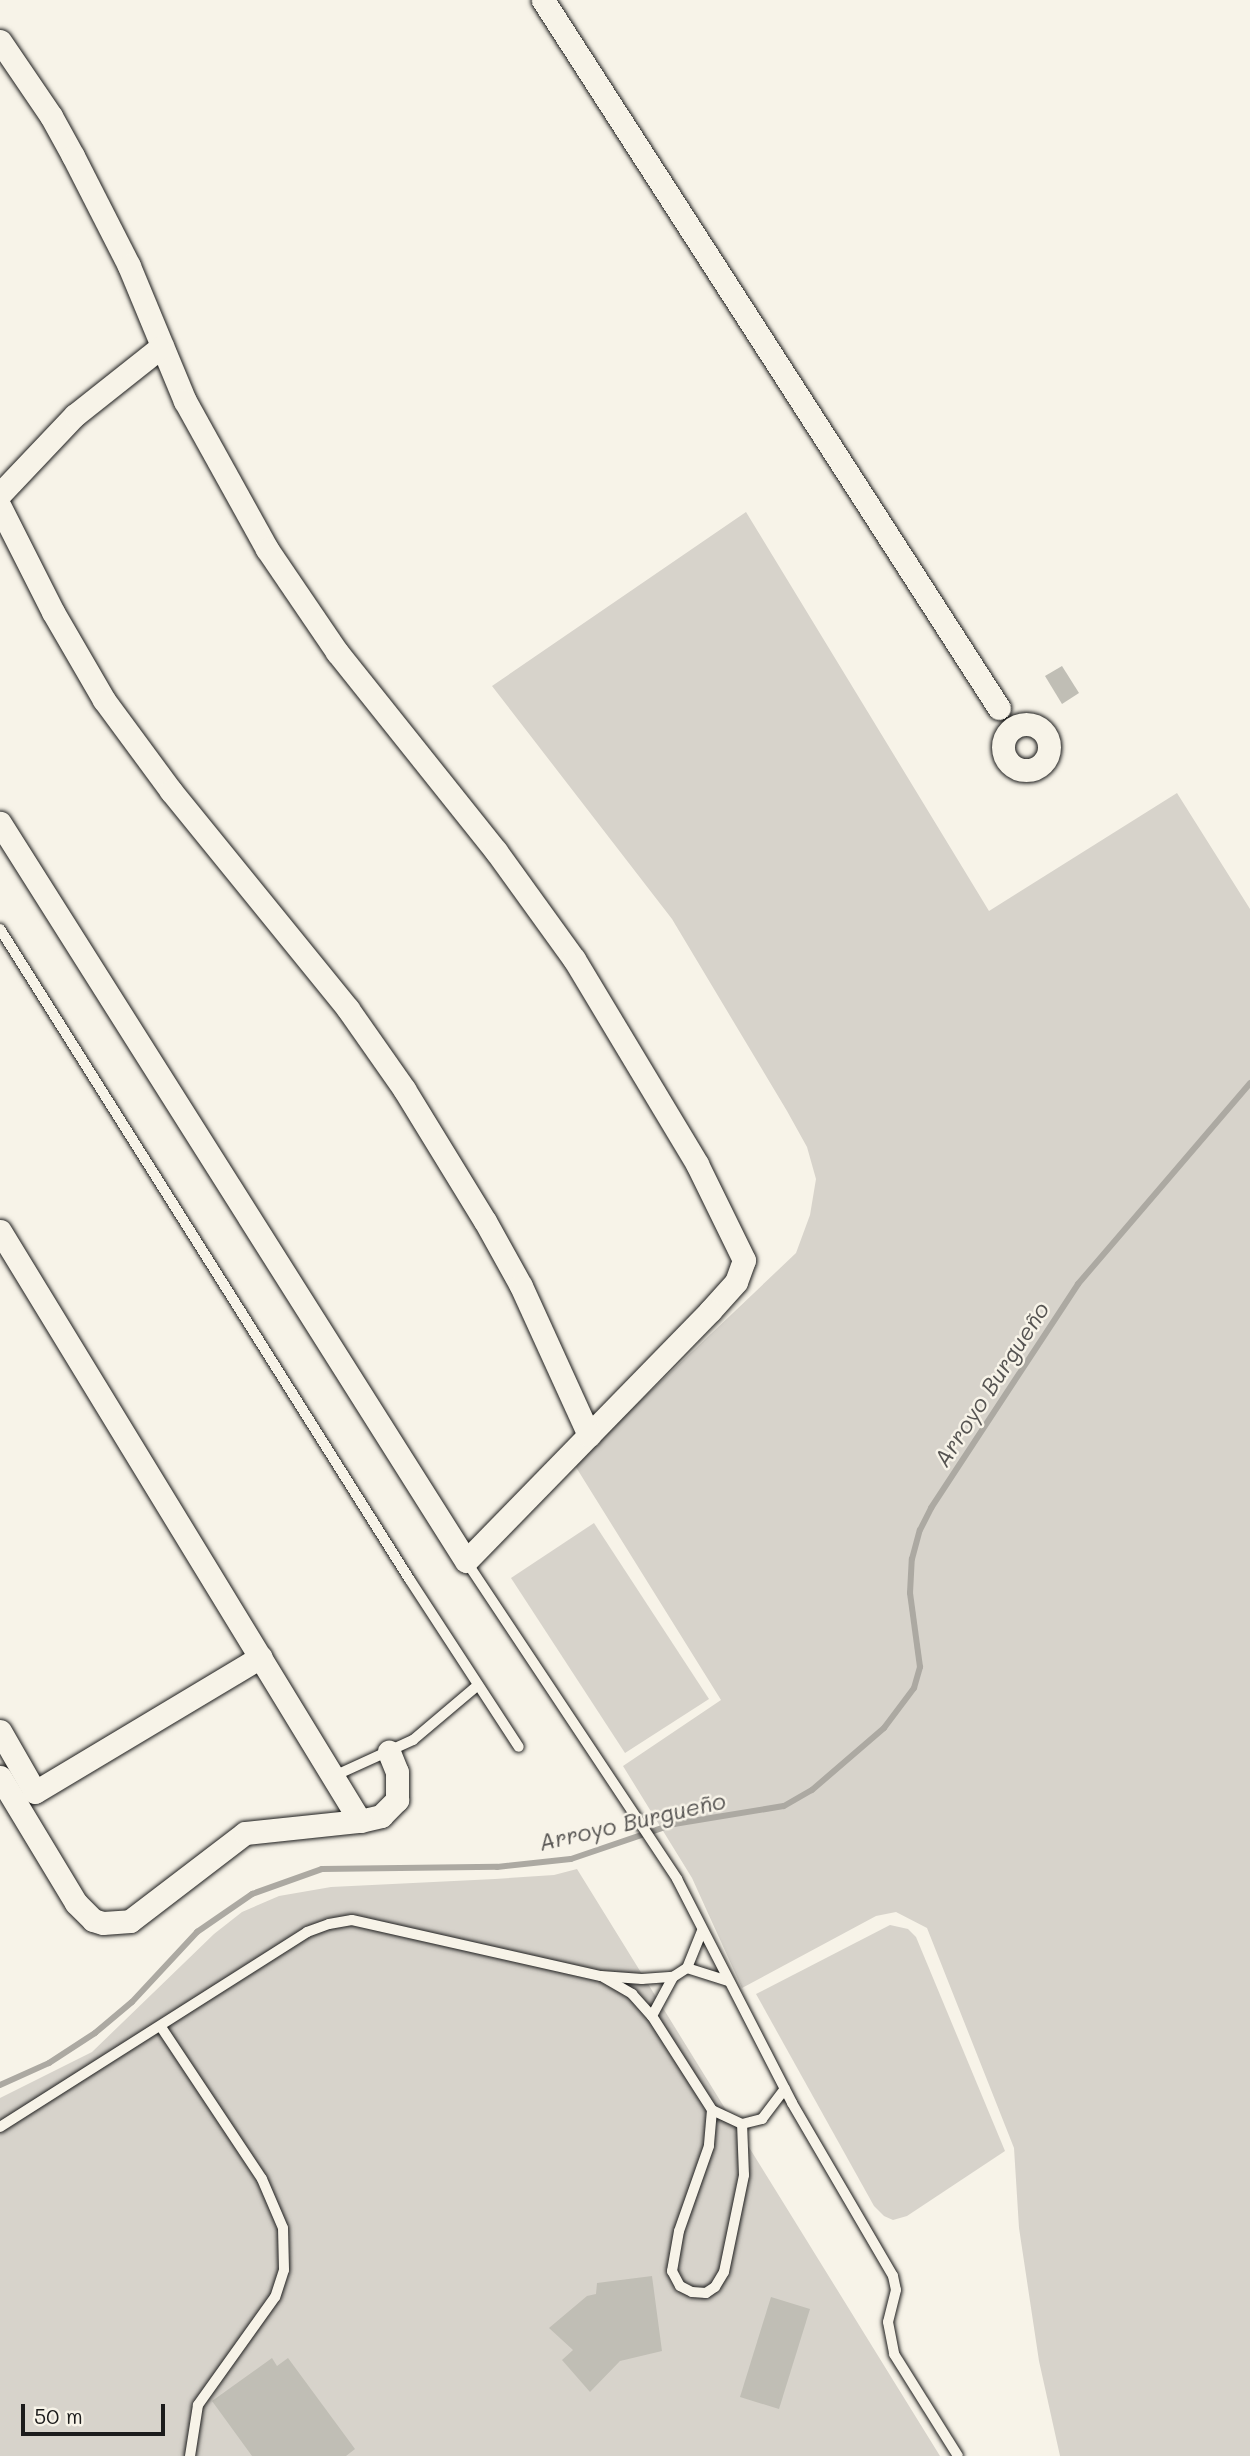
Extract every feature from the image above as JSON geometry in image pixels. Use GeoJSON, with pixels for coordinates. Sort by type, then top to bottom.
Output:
{"type":"FeatureCollection","features":[{"type":"Feature","properties":{"kind":"street"},"geometry":{"type":"LineString","coordinates":[[543,0],[999,708],[1004,755],[1014,767],[1021,770],[1036,768],[1047,757],[1049,743],[1041,730],[999,708]]}},
{"type":"Feature","properties":{"kind":"street"},"geometry":{"type":"LineString","coordinates":[[0,41],[51,116],[73,156],[129,266],[209,448],[267,549],[337,652],[496,851],[574,959],[691,1152],[744,1260],[736,1282],[466,1560],[0,824]]}},
{"type":"Feature","properties":{"kind":"street"},"geometry":{"type":"LineString","coordinates":[[0,494],[75,415],[162,345]]}},
{"type":"Feature","properties":{"kind":"street"},"geometry":{"type":"LineString","coordinates":[[0,507],[53,612],[104,700],[171,791],[348,1009],[404,1089],[515,1275],[589,1436]]}},
{"type":"Feature","properties":{"kind":"street"},"geometry":{"type":"LineString","coordinates":[[1004,740],[1013,728],[1028,724]]}},
{"type":"Feature","properties":{"kind":"street"},"geometry":{"type":"LineString","coordinates":[[1,1235],[360,1821]]}},
{"type":"Feature","properties":{"kind":"street"},"geometry":{"type":"LineString","coordinates":[[0,1731],[36,1792],[261,1657]]}},
{"type":"Feature","properties":{"kind":"street"},"geometry":{"type":"LineString","coordinates":[[0,1777],[76,1903],[93,1920],[103,1923],[131,1921],[245,1833],[360,1821],[381,1816],[397,1800],[397,1772],[389,1752]]}},
{"type":"Feature","properties":{"kind":"lane"},"geometry":{"type":"LineString","coordinates":[[0,929],[519,1747]]}},
{"type":"Feature","properties":{"kind":"lane"},"geometry":{"type":"LineString","coordinates":[[466,1560],[677,1879],[785,2089],[893,2276],[896,2290],[888,2322],[894,2354],[958,2456]]}},
{"type":"Feature","properties":{"kind":"lane"},"geometry":{"type":"LineString","coordinates":[[334,1776],[412,1740],[478,1685]]}},
{"type":"Feature","properties":{"kind":"lane"},"geometry":{"type":"LineString","coordinates":[[0,2127],[307,1933],[329,1924],[352,1920],[601,1976],[642,1979],[673,1977],[688,1968],[702,1931]]}},
{"type":"Feature","properties":{"kind":"lane"},"geometry":{"type":"LineString","coordinates":[[688,1968],[728,1981]]}},
{"type":"Feature","properties":{"kind":"lane"},"geometry":{"type":"LineString","coordinates":[[601,1976],[632,1994],[652,2016],[712,2110],[742,2124],[762,2119],[785,2089]]}},
{"type":"Feature","properties":{"kind":"lane"},"geometry":{"type":"LineString","coordinates":[[652,2016],[673,1977]]}},
{"type":"Feature","properties":{"kind":"lane"},"geometry":{"type":"LineString","coordinates":[[161,2027],[262,2179],[283,2228],[284,2270],[275,2297],[198,2405],[190,2456]]}},
{"type":"Feature","properties":{"kind":"lane"},"geometry":{"type":"LineString","coordinates":[[712,2110],[709,2147],[679,2231],[673,2259],[672,2271],[680,2286],[692,2292],[706,2293],[715,2287],[724,2272],[744,2175],[742,2124]]}},
{"type":"Feature","properties":{"kind":"shaded area"},"geometry":{"type":"Polygon","coordinates":[[[746,512],[989,911],[1177,793],[1250,909],[1250,2456],[1060,2456],[1039,2361],[1019,2228],[1014,2148],[927,1928],[896,1912],[876,1916],[742,1988],[692,1878],[623,1766],[721,1700],[574,1464],[796,1253],[810,1215],[816,1179],[807,1147],[672,919],[492,686],[746,512]]]}},
{"type":"Feature","properties":{"kind":"shaded area"},"geometry":{"type":"Polygon","coordinates":[[[594,1523],[709,1699],[625,1753],[511,1578],[594,1523]]]}},
{"type":"Feature","properties":{"kind":"shaded area"},"geometry":{"type":"Polygon","coordinates":[[[577,1869],[940,2456],[0,2456],[0,2098],[92,2052],[214,1934],[242,1912],[279,1896],[331,1887],[554,1875],[577,1869]]]}},
{"type":"Feature","properties":{"kind":"shaded area"},"geometry":{"type":"Polygon","coordinates":[[[890,1925],[908,1929],[916,1937],[1005,2151],[907,2216],[893,2220],[884,2216],[874,2206],[756,1994],[890,1925]]]}},
{"type":"Feature","properties":{"kind":"building"},"geometry":{"type":"Polygon","coordinates":[[[1062,666],[1079,693],[1062,704],[1045,676],[1062,666]]]}},
{"type":"Feature","properties":{"kind":"building"},"geometry":{"type":"Polygon","coordinates":[[[652,2276],[662,2351],[620,2361],[590,2392],[562,2360],[573,2350],[549,2328],[587,2296],[596,2294],[597,2283],[652,2276]]]}},
{"type":"Feature","properties":{"kind":"building"},"geometry":{"type":"Polygon","coordinates":[[[771,2297],[810,2309],[779,2409],[740,2397],[771,2297]]]}},
{"type":"Feature","properties":{"kind":"building"},"geometry":{"type":"Polygon","coordinates":[[[272,2358],[277,2366],[288,2358],[355,2449],[346,2456],[252,2456],[212,2401],[272,2358]]]}},
{"type":"Feature","properties":{"kind":"waterway","name":"Arroyo Burgueño"},"geometry":{"type":"LineString","coordinates":[[0,2085],[49,2063],[95,2033],[132,2002],[197,1932],[252,1894],[322,1869],[497,1867],[571,1859],[674,1824],[784,1806],[812,1790],[884,1728],[914,1688],[920,1667],[910,1593],[912,1559],[920,1530],[931,1508],[1078,1284],[1250,1083]]}}]}
